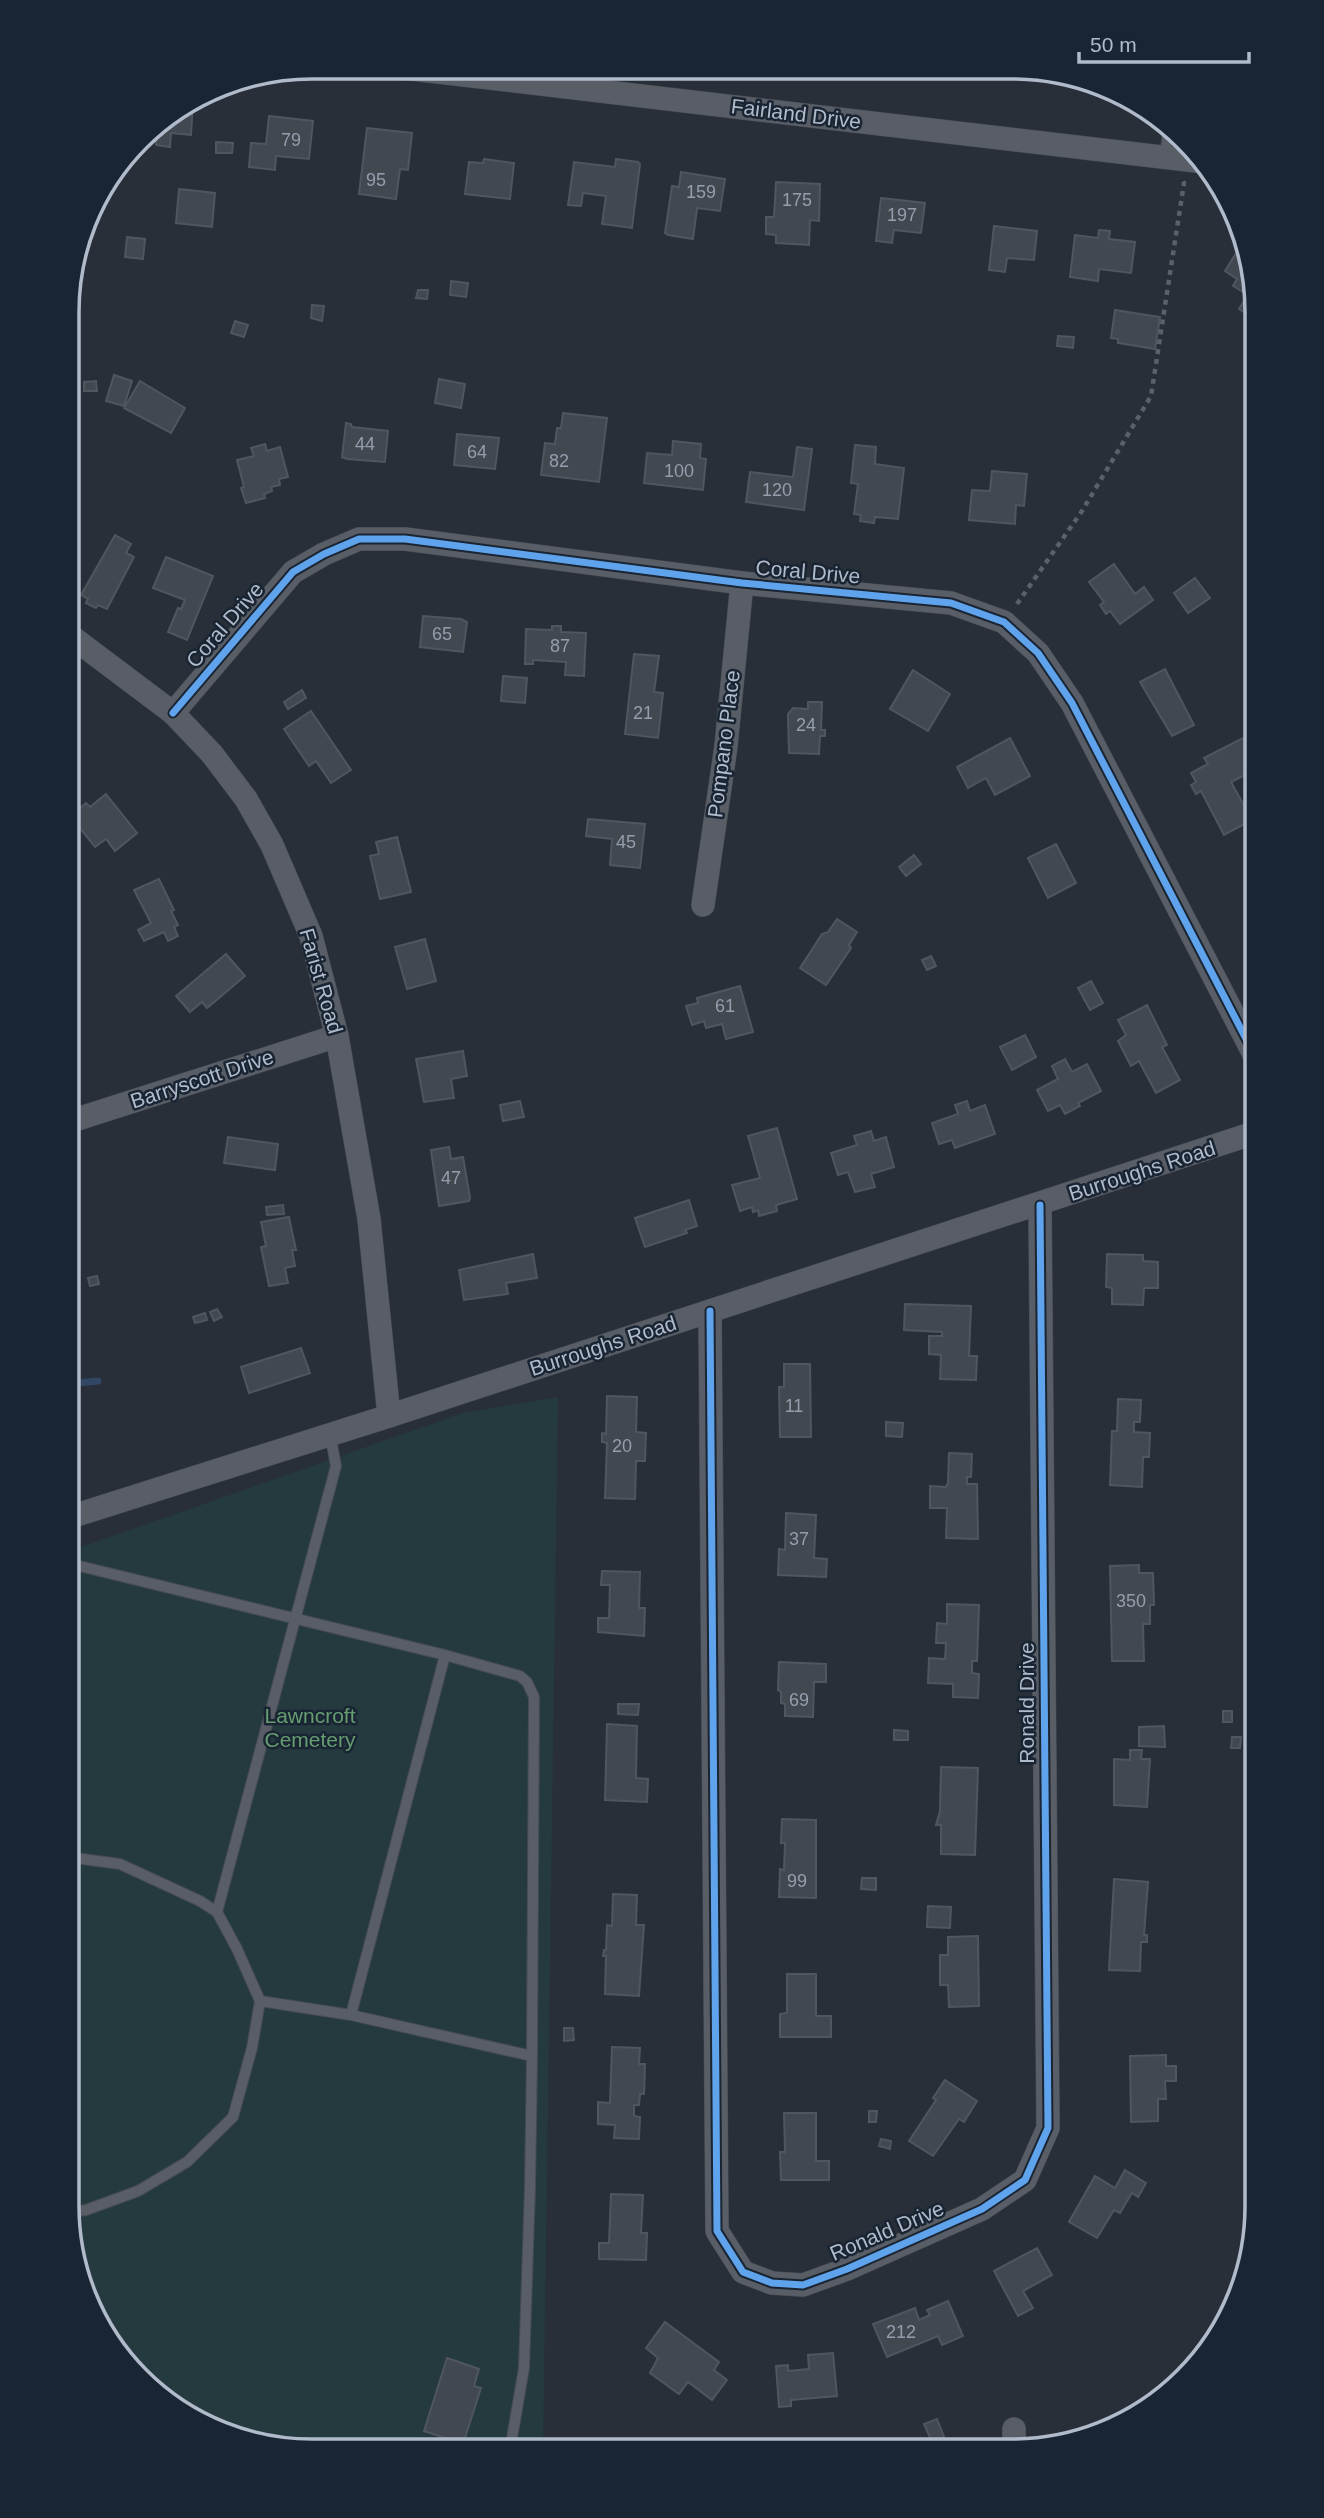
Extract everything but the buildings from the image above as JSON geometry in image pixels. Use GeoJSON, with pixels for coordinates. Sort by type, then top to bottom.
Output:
{"type":"FeatureCollection","features":[{"type":"Feature","properties":{"kind":"street","name":"Fairland Drive"},"geometry":{"type":"LineString","coordinates":[[498,79],[1189,160]]}},
{"type":"Feature","properties":{"kind":"street","name":"Coral Drive"},"geometry":{"type":"LineString","coordinates":[[173,713],[293,572],[324,554],[359,539],[405,539],[743,583],[951,603],[1004,622],[1038,653],[1072,703],[1245,1037]]}},
{"type":"Feature","properties":{"kind":"street","name":"Pompano Place"},"geometry":{"type":"LineString","coordinates":[[703,905],[726,746],[743,583]]}},
{"type":"Feature","properties":{"kind":"street","name":"Farist Road"},"geometry":{"type":"LineString","coordinates":[[79,642],[173,713],[212,754],[246,799],[272,845],[311,936],[337,1036],[369,1219],[389,1416]]}},
{"type":"Feature","properties":{"kind":"street","name":"Barryscott Drive"},"geometry":{"type":"LineString","coordinates":[[79,1118],[337,1036]]}},
{"type":"Feature","properties":{"kind":"street","name":"Burroughs Road"},"geometry":{"type":"LineString","coordinates":[[79,1514],[1040,1205],[1245,1136]]}},
{"type":"Feature","properties":{"kind":"street","name":"Ronald Drive"},"geometry":{"type":"LineString","coordinates":[[710,1311],[717,2231],[743,2272],[772,2283],[803,2285],[847,2269],[982,2209],[1026,2180],[1048,2128],[1040,1205]]}},
{"type":"Feature","properties":{"kind":"lane"},"geometry":{"type":"LineString","coordinates":[[1165,157],[1167,138]]}},
{"type":"Feature","properties":{"kind":"lane"},"geometry":{"type":"LineString","coordinates":[[217,1912],[337,1466],[330,1433]]}},
{"type":"Feature","properties":{"kind":"lane"},"geometry":{"type":"LineString","coordinates":[[79,1566],[445,1656],[520,1676],[527,1682],[534,1697],[530,2187],[524,2368],[512,2439]]}},
{"type":"Feature","properties":{"kind":"lane"},"geometry":{"type":"LineString","coordinates":[[351,2015],[445,1656]]}},
{"type":"Feature","properties":{"kind":"lane"},"geometry":{"type":"LineString","coordinates":[[79,1859],[120,1864],[200,1901],[217,1912],[260,2001],[252,2048],[233,2117],[187,2162],[138,2191],[79,2211]]}},
{"type":"Feature","properties":{"kind":"lane"},"geometry":{"type":"LineString","coordinates":[[260,2001],[351,2015],[531,2056]]}},
{"type":"Feature","properties":{"kind":"path"},"geometry":{"type":"LineString","coordinates":[[1004,622],[1083,511],[1151,396],[1184,183],[1165,157]]}},
{"type":"Feature","properties":{"kind":"green space","name":"Lawncroft Cemetery"},"geometry":{"type":"Polygon","coordinates":[[[558,1397],[543,2439],[282,2437],[252,2431],[195,2408],[147,2371],[110,2323],[91,2281],[83,2251],[79,2206],[79,1548],[463,1413],[558,1397]]]}},
{"type":"Feature","properties":{"kind":"waterway"},"geometry":{"type":"LineString","coordinates":[[79,1383],[98,1381]]}},
{"type":"Feature","properties":{"kind":"cycle path"},"geometry":{"type":"LineString","coordinates":[[173,713],[293,572],[324,554],[359,539],[405,539],[742,583],[951,603],[1004,622],[1038,653],[1072,703],[1245,1037]]}},
{"type":"Feature","properties":{"kind":"cycle path"},"geometry":{"type":"LineString","coordinates":[[710,1311],[717,2231],[743,2272],[772,2283],[803,2285],[847,2269],[982,2209],[1025,2180],[1048,2128],[1040,1205]]}}]}
